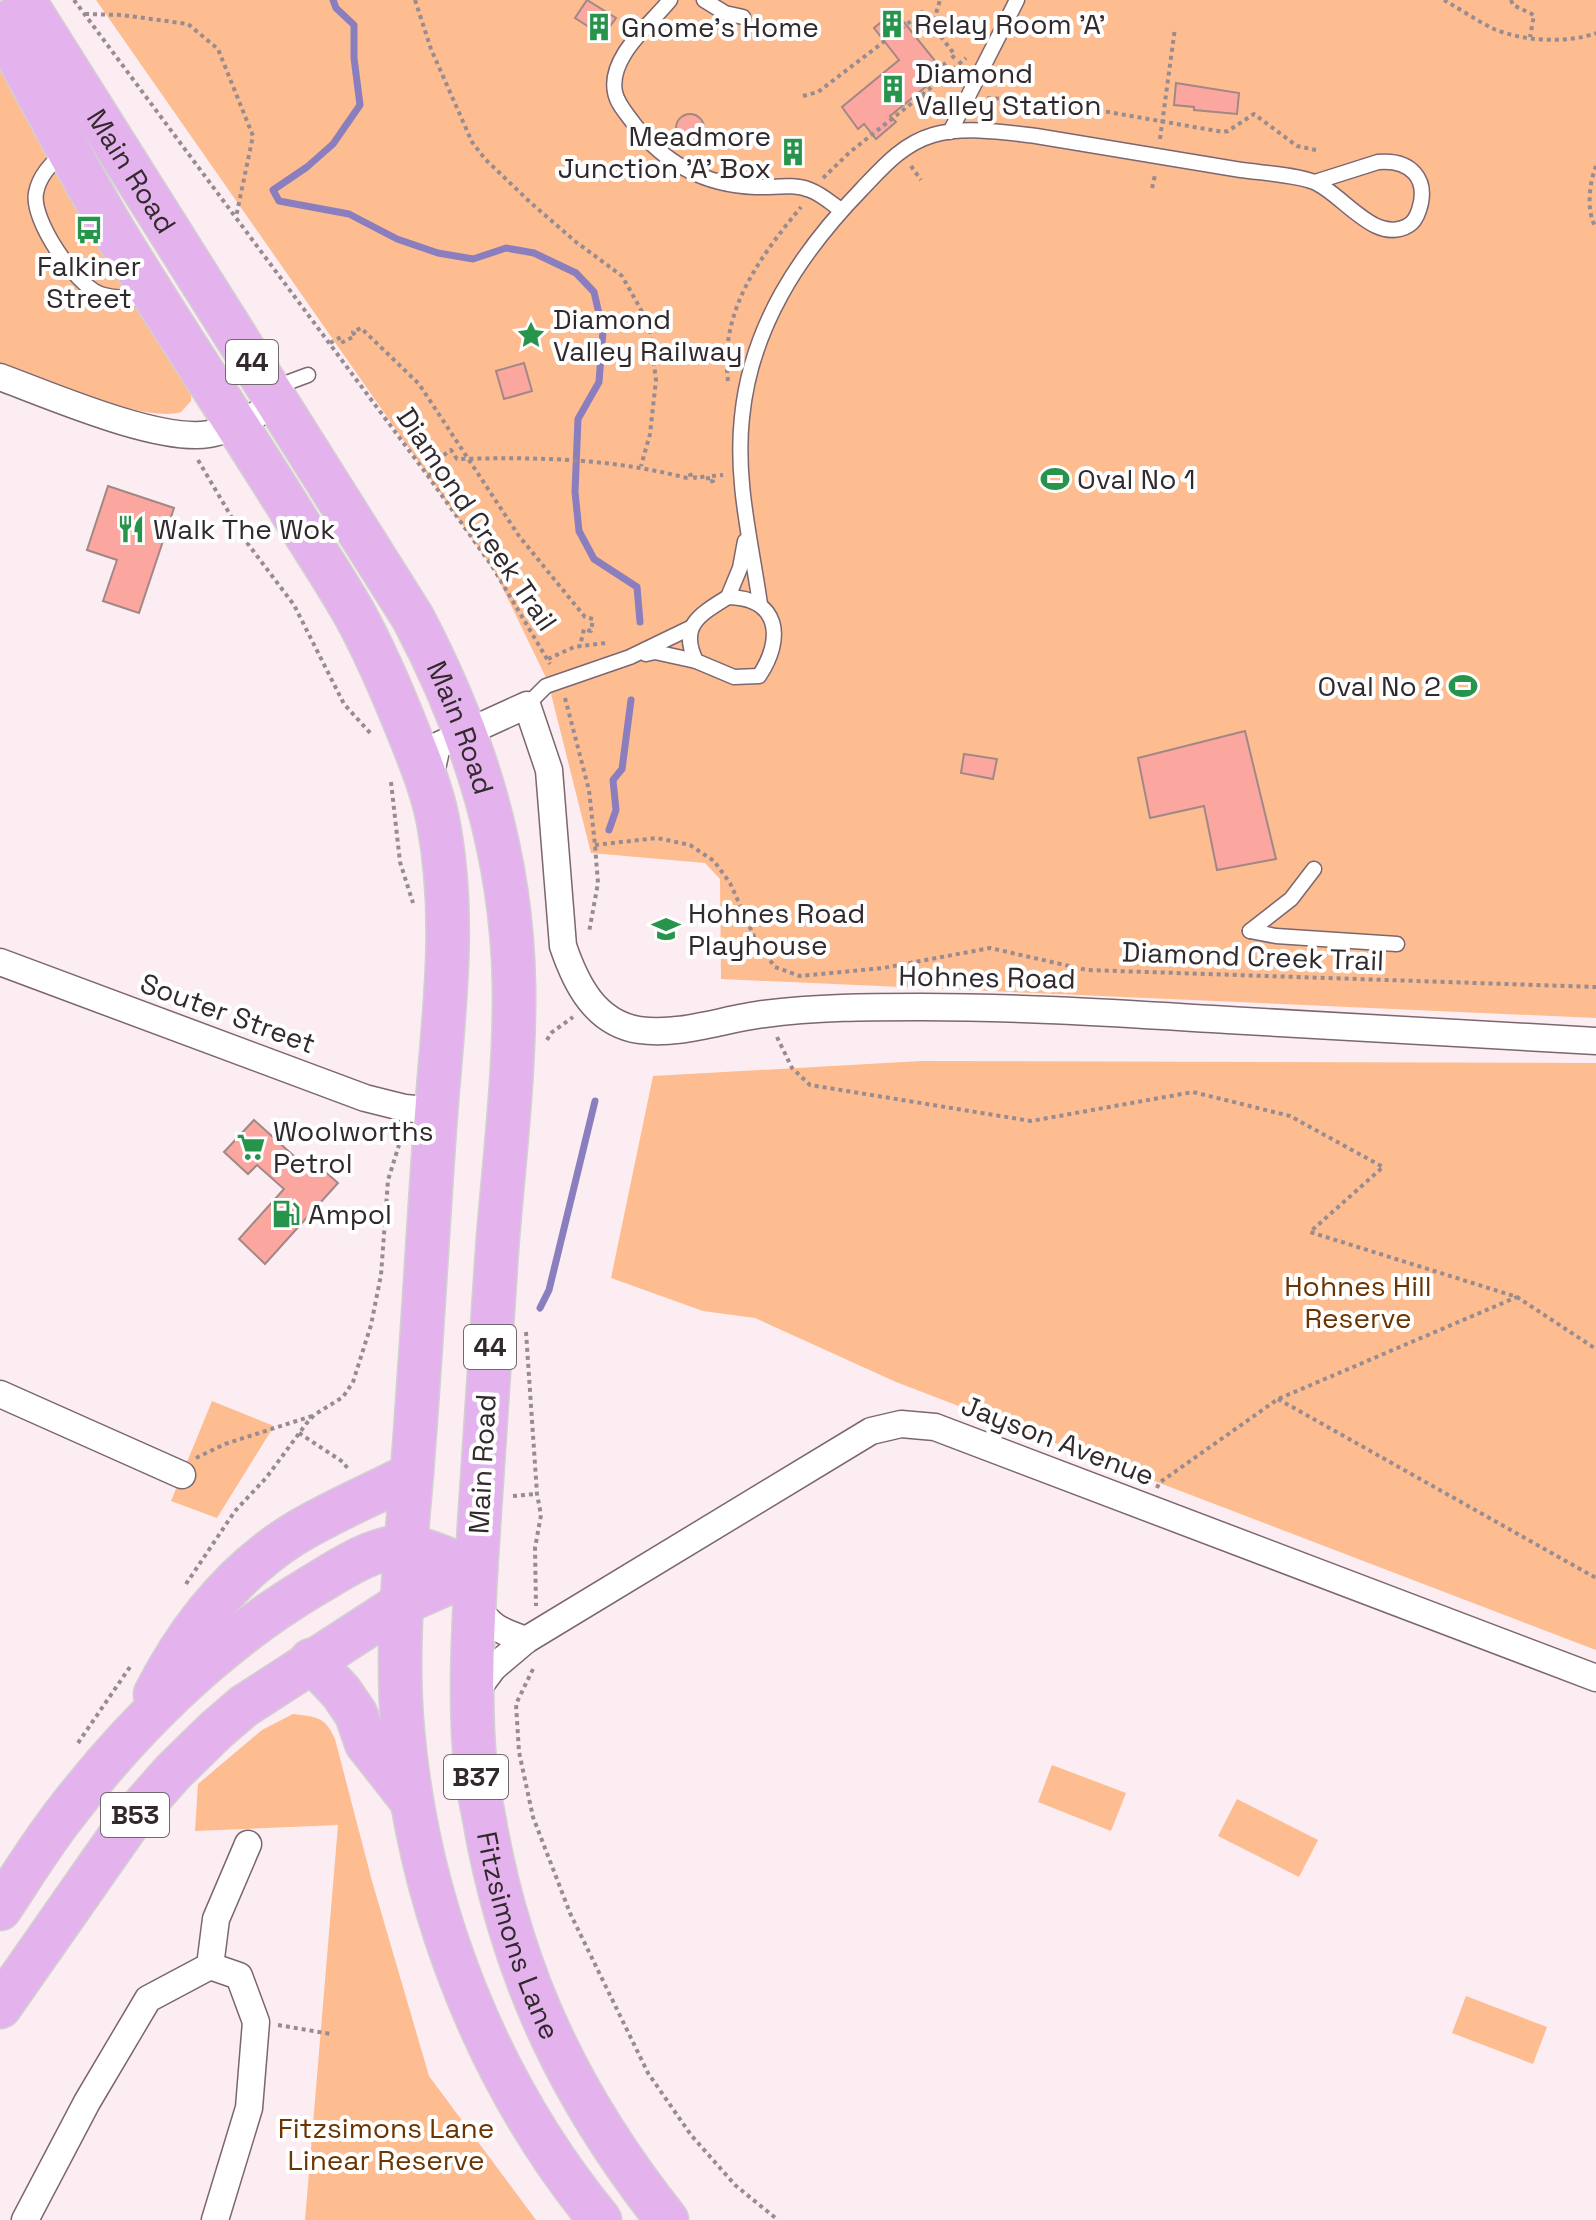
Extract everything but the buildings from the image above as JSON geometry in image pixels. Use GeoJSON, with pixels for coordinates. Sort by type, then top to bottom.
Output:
{"type":"FeatureCollection","features":[{"type":"Feature","properties":{"kind":"main road","name":"Main Road"},"geometry":{"type":"LineString","coordinates":[[24,0],[413,618],[443,676],[466,732],[490,806],[510,921],[514,1031],[479,1485],[475,1586]]}},
{"type":"Feature","properties":{"kind":"main road","name":"Main Road"},"geometry":{"type":"LineString","coordinates":[[0,23],[120,241],[238,424],[355,615],[389,683],[409,777],[443,852],[449,937],[447,1001],[436,1111],[403,1603]]}},
{"type":"Feature","properties":{"kind":"main road"},"geometry":{"type":"LineString","coordinates":[[68,149],[88,148],[121,156]]}},
{"type":"Feature","properties":{"kind":"main road"},"geometry":{"type":"LineString","coordinates":[[137,1730],[191,1632],[224,1592],[289,1537],[412,1474]]}},
{"type":"Feature","properties":{"kind":"main road","name":"Main Road"},"geometry":{"type":"LineString","coordinates":[[406,1545],[475,1586]]}},
{"type":"Feature","properties":{"kind":"main road","name":"B53"},"geometry":{"type":"LineString","coordinates":[[0,1909],[60,1820],[137,1730],[196,1672],[277,1608],[352,1562],[385,1549],[406,1545]]}},
{"type":"Feature","properties":{"kind":"main road","name":"Main Road"},"geometry":{"type":"LineString","coordinates":[[0,2007],[130,1821],[173,1772],[244,1706],[403,1603],[475,1586]]}},
{"type":"Feature","properties":{"kind":"main road","name":"Fitzsimons Lane"},"geometry":{"type":"LineString","coordinates":[[475,1586],[471,1650],[476,1772],[493,1867],[524,1977],[565,2068],[592,2116],[667,2220]]}},
{"type":"Feature","properties":{"kind":"main road","name":"B37"},"geometry":{"type":"LineString","coordinates":[[403,1603],[400,1695],[411,1799],[439,1922],[458,1974],[529,2119],[600,2220]]}},
{"type":"Feature","properties":{"kind":"main road"},"geometry":{"type":"LineString","coordinates":[[311,1660],[341,1692],[356,1714],[366,1743],[411,1799]]}},
{"type":"Feature","properties":{"kind":"street"},"geometry":{"type":"LineString","coordinates":[[0,377],[70,403],[163,432],[187,436],[218,432],[238,424],[273,396]]}},
{"type":"Feature","properties":{"kind":"street"},"geometry":{"type":"LineString","coordinates":[[409,777],[437,746],[527,705]]}},
{"type":"Feature","properties":{"kind":"street","name":"Hohnes Road"},"geometry":{"type":"LineString","coordinates":[[527,705],[549,770],[563,946],[572,973],[585,996],[602,1014],[620,1025],[640,1030],[669,1031],[765,1014],[878,1007],[1011,1007],[1596,1041]]}},
{"type":"Feature","properties":{"kind":"street","name":"Souter Street"},"geometry":{"type":"LineString","coordinates":[[0,962],[365,1098],[405,1108],[436,1111]]}},
{"type":"Feature","properties":{"kind":"street"},"geometry":{"type":"LineString","coordinates":[[0,1394],[182,1475]]}},
{"type":"Feature","properties":{"kind":"street","name":"Jayson Avenue"},"geometry":{"type":"LineString","coordinates":[[473,1695],[493,1668],[532,1637],[871,1431],[901,1424],[935,1427],[1596,1678]]}},
{"type":"Feature","properties":{"kind":"street"},"geometry":{"type":"LineString","coordinates":[[475,1586],[484,1619],[500,1631],[532,1637]]}},
{"type":"Feature","properties":{"kind":"street"},"geometry":{"type":"LineString","coordinates":[[210,1966],[216,1919],[248,1844]]}},
{"type":"Feature","properties":{"kind":"street"},"geometry":{"type":"LineString","coordinates":[[25,2220],[87,2102],[148,1999],[210,1966],[239,1976],[256,2022],[249,2108],[215,2220]]}},
{"type":"Feature","properties":{"kind":"lane"},"geometry":{"type":"LineString","coordinates":[[670,0],[633,44],[619,68],[615,91],[623,109],[659,152],[699,174],[741,186],[795,187],[814,191],[841,210]]}},
{"type":"Feature","properties":{"kind":"lane"},"geometry":{"type":"LineString","coordinates":[[704,0],[725,13],[743,17]]}},
{"type":"Feature","properties":{"kind":"lane"},"geometry":{"type":"LineString","coordinates":[[950,132],[1017,0]]}},
{"type":"Feature","properties":{"kind":"lane"},"geometry":{"type":"LineString","coordinates":[[630,657],[655,652],[696,661],[734,677],[759,676],[771,658],[774,629],[760,604],[742,494],[741,445],[745,393],[751,365],[762,333],[804,255],[841,210],[900,151],[933,135],[950,132],[1017,134],[1315,182],[1389,161],[1413,171],[1421,182],[1423,198],[1417,217],[1408,226],[1393,229],[1376,226],[1362,218],[1315,182]]}},
{"type":"Feature","properties":{"kind":"lane"},"geometry":{"type":"LineString","coordinates":[[68,149],[54,161],[39,184],[35,197],[43,225],[70,266],[100,294],[158,299]]}},
{"type":"Feature","properties":{"kind":"lane"},"geometry":{"type":"LineString","coordinates":[[273,396],[308,375]]}},
{"type":"Feature","properties":{"kind":"lane"},"geometry":{"type":"LineString","coordinates":[[696,661],[689,647],[690,628],[695,620],[728,597],[740,568],[747,533]]}},
{"type":"Feature","properties":{"kind":"lane"},"geometry":{"type":"LineString","coordinates":[[728,597],[746,598],[760,604]]}},
{"type":"Feature","properties":{"kind":"lane"},"geometry":{"type":"LineString","coordinates":[[527,705],[546,686],[630,657],[690,628]]}},
{"type":"Feature","properties":{"kind":"lane"},"geometry":{"type":"LineString","coordinates":[[1314,869],[1291,899],[1250,931],[1276,936],[1397,944]]}},
{"type":"Feature","properties":{"kind":"path","name":"Diamond Creek Trail"},"geometry":{"type":"LineString","coordinates":[[74,0],[492,566],[559,681],[589,790],[595,845],[657,838],[690,845],[714,861],[730,883],[757,943],[775,967],[800,976],[883,968],[990,948],[1087,970],[1596,987]]}},
{"type":"Feature","properties":{"kind":"path"},"geometry":{"type":"LineString","coordinates":[[415,0],[431,49],[472,142],[485,159],[531,203],[622,276],[649,324],[656,380],[650,434],[641,466]]}},
{"type":"Feature","properties":{"kind":"path"},"geometry":{"type":"LineString","coordinates":[[915,36],[935,17],[940,0]]}},
{"type":"Feature","properties":{"kind":"path"},"geometry":{"type":"LineString","coordinates":[[1444,0],[1494,29],[1530,37],[1572,38],[1596,33]]}},
{"type":"Feature","properties":{"kind":"path"},"geometry":{"type":"LineString","coordinates":[[1511,0],[1513,5],[1534,15],[1530,37]]}},
{"type":"Feature","properties":{"kind":"path"},"geometry":{"type":"LineString","coordinates":[[803,96],[818,92],[922,12],[955,55],[943,65],[948,72]]}},
{"type":"Feature","properties":{"kind":"path"},"geometry":{"type":"LineString","coordinates":[[85,14],[122,15],[188,24],[218,49],[253,136],[236,217]]}},
{"type":"Feature","properties":{"kind":"path"},"geometry":{"type":"LineString","coordinates":[[1159,146],[1175,28]]}},
{"type":"Feature","properties":{"kind":"path"},"geometry":{"type":"LineString","coordinates":[[728,381],[726,342],[738,304],[763,257],[827,171],[964,59],[990,53]]}},
{"type":"Feature","properties":{"kind":"path"},"geometry":{"type":"LineString","coordinates":[[922,95],[934,101],[1022,98],[1223,132],[1254,114],[1297,146],[1316,150]]}},
{"type":"Feature","properties":{"kind":"path"},"geometry":{"type":"LineString","coordinates":[[908,163],[921,180]]}},
{"type":"Feature","properties":{"kind":"path"},"geometry":{"type":"LineString","coordinates":[[1596,166],[1589,199],[1596,228]]}},
{"type":"Feature","properties":{"kind":"path"},"geometry":{"type":"LineString","coordinates":[[1152,188],[1156,168]]}},
{"type":"Feature","properties":{"kind":"path"},"geometry":{"type":"LineString","coordinates":[[330,343],[341,337],[343,342],[355,336],[353,332],[361,328],[419,384],[519,536],[585,617],[593,619],[591,631],[584,629],[580,646]]}},
{"type":"Feature","properties":{"kind":"path"},"geometry":{"type":"LineString","coordinates":[[187,436],[218,497],[245,540],[294,605],[344,704],[381,743]]}},
{"type":"Feature","properties":{"kind":"path"},"geometry":{"type":"LineString","coordinates":[[428,476],[435,471],[431,464],[451,450],[457,459],[601,461],[641,466],[687,478],[695,474],[695,478],[708,476],[708,482],[713,481],[712,476],[729,475]]}},
{"type":"Feature","properties":{"kind":"path"},"geometry":{"type":"LineString","coordinates":[[548,659],[580,646],[612,643]]}},
{"type":"Feature","properties":{"kind":"path"},"geometry":{"type":"LineString","coordinates":[[409,777],[400,862],[416,912]]}},
{"type":"Feature","properties":{"kind":"path"},"geometry":{"type":"LineString","coordinates":[[588,940],[598,883],[595,845]]}},
{"type":"Feature","properties":{"kind":"path"},"geometry":{"type":"LineString","coordinates":[[547,1042],[551,1033],[575,1016],[585,996]]}},
{"type":"Feature","properties":{"kind":"path"},"geometry":{"type":"LineString","coordinates":[[765,1014],[792,1068],[810,1085],[1031,1121],[1193,1092],[1290,1116],[1383,1167],[1310,1232],[1517,1297],[1596,1349]]}},
{"type":"Feature","properties":{"kind":"path"},"geometry":{"type":"LineString","coordinates":[[182,1475],[195,1458],[225,1444],[314,1415],[343,1397],[353,1382],[363,1357],[381,1275],[388,1180],[401,1140]]}},
{"type":"Feature","properties":{"kind":"path"},"geometry":{"type":"LineString","coordinates":[[1146,1507],[1159,1483],[1278,1399],[1517,1297]]}},
{"type":"Feature","properties":{"kind":"path"},"geometry":{"type":"LineString","coordinates":[[526,1330],[541,1515],[535,1548],[532,1637],[539,1655],[516,1704],[519,1752],[533,1817],[570,1913],[648,2073],[691,2135],[735,2185],[778,2220]]}},
{"type":"Feature","properties":{"kind":"path"},"geometry":{"type":"LineString","coordinates":[[1278,1399],[1596,1578]]}},
{"type":"Feature","properties":{"kind":"path"},"geometry":{"type":"LineString","coordinates":[[314,1415],[299,1433],[343,1462],[351,1478]]}},
{"type":"Feature","properties":{"kind":"path"},"geometry":{"type":"LineString","coordinates":[[513,1496],[537,1494]]}},
{"type":"Feature","properties":{"kind":"path"},"geometry":{"type":"LineString","coordinates":[[256,2022],[331,2034]]}},
{"type":"Feature","properties":{"kind":"green space"},"geometry":{"type":"Polygon","coordinates":[[[96,0],[1596,0],[1596,1018],[721,979],[720,879],[705,863],[591,853],[548,682],[494,570],[96,0]]]}},
{"type":"Feature","properties":{"kind":"green space"},"geometry":{"type":"Polygon","coordinates":[[[0,49],[191,391],[191,401],[181,412],[143,412],[118,406],[0,364],[0,49]]]}},
{"type":"Feature","properties":{"kind":"green space","name":"Hohnes Hill Reserve"},"geometry":{"type":"Polygon","coordinates":[[[921,1061],[1596,1063],[1596,1650],[896,1382],[755,1318],[703,1311],[611,1278],[653,1076],[921,1061]]]}},
{"type":"Feature","properties":{"kind":"green space"},"geometry":{"type":"Polygon","coordinates":[[[212,1401],[274,1426],[217,1518],[171,1501],[212,1401]]]}},
{"type":"Feature","properties":{"kind":"green space","name":"Fitzsimons Lane Linear Reserve"},"geometry":{"type":"Polygon","coordinates":[[[293,1714],[319,1719],[335,1739],[372,1881],[429,2076],[536,2220],[305,2220],[338,1825],[195,1831],[198,1784],[262,1730],[293,1714]]]}},
{"type":"Feature","properties":{"kind":"green space"},"geometry":{"type":"Polygon","coordinates":[[[1052,1765],[1126,1793],[1111,1831],[1038,1802],[1052,1765]]]}},
{"type":"Feature","properties":{"kind":"green space"},"geometry":{"type":"Polygon","coordinates":[[[1237,1799],[1318,1840],[1299,1877],[1218,1836],[1237,1799]]]}},
{"type":"Feature","properties":{"kind":"green space"},"geometry":{"type":"Polygon","coordinates":[[[1466,1996],[1547,2027],[1533,2064],[1452,2033],[1466,1996]]]}},
{"type":"Feature","properties":{"kind":"waterway"},"geometry":{"type":"LineString","coordinates":[[333,0],[336,8],[354,25],[354,58],[360,105],[333,144],[307,167],[273,190],[279,201],[349,214],[397,239],[438,253],[473,259],[506,248],[534,253],[576,273],[594,292],[603,331],[599,382],[578,419],[575,492],[579,531],[594,559],[637,587],[640,622]]}},
{"type":"Feature","properties":{"kind":"waterway"},"geometry":{"type":"LineString","coordinates":[[609,830],[616,810],[613,780],[622,769],[631,700]]}},
{"type":"Feature","properties":{"kind":"waterway"},"geometry":{"type":"LineString","coordinates":[[540,1308],[549,1290],[595,1101]]}},
{"type":"Feature","properties":{"kind":"place","name":"Relay Room 'A'"},"geometry":{"type":"Point","coordinates":[892,24]}},
{"type":"Feature","properties":{"kind":"place","name":"Gnome's Home"},"geometry":{"type":"Point","coordinates":[599,27]}},
{"type":"Feature","properties":{"kind":"place","name":"Diamond Valley Station"},"geometry":{"type":"Point","coordinates":[893,89]}},
{"type":"Feature","properties":{"kind":"place","name":"Meadmore Junction 'A' Box"},"geometry":{"type":"Point","coordinates":[793,152]}},
{"type":"Feature","properties":{"kind":"place","name":"Falkiner Street"},"geometry":{"type":"Point","coordinates":[89,230]}},
{"type":"Feature","properties":{"kind":"place","name":"Diamond Valley Railway"},"geometry":{"type":"Point","coordinates":[531,335]}},
{"type":"Feature","properties":{"kind":"place","name":"Oval No 1"},"geometry":{"type":"Point","coordinates":[1055,479]}},
{"type":"Feature","properties":{"kind":"place","name":"Walk The Wok"},"geometry":{"type":"Point","coordinates":[131,529]}},
{"type":"Feature","properties":{"kind":"place","name":"Oval No 2"},"geometry":{"type":"Point","coordinates":[1463,686]}},
{"type":"Feature","properties":{"kind":"place","name":"Hohnes Road Playhouse"},"geometry":{"type":"Point","coordinates":[666,929]}},
{"type":"Feature","properties":{"kind":"place","name":"Woolworths Petrol"},"geometry":{"type":"Point","coordinates":[251,1147]}},
{"type":"Feature","properties":{"kind":"place","name":"Ampol"},"geometry":{"type":"Point","coordinates":[286,1214]}}]}
